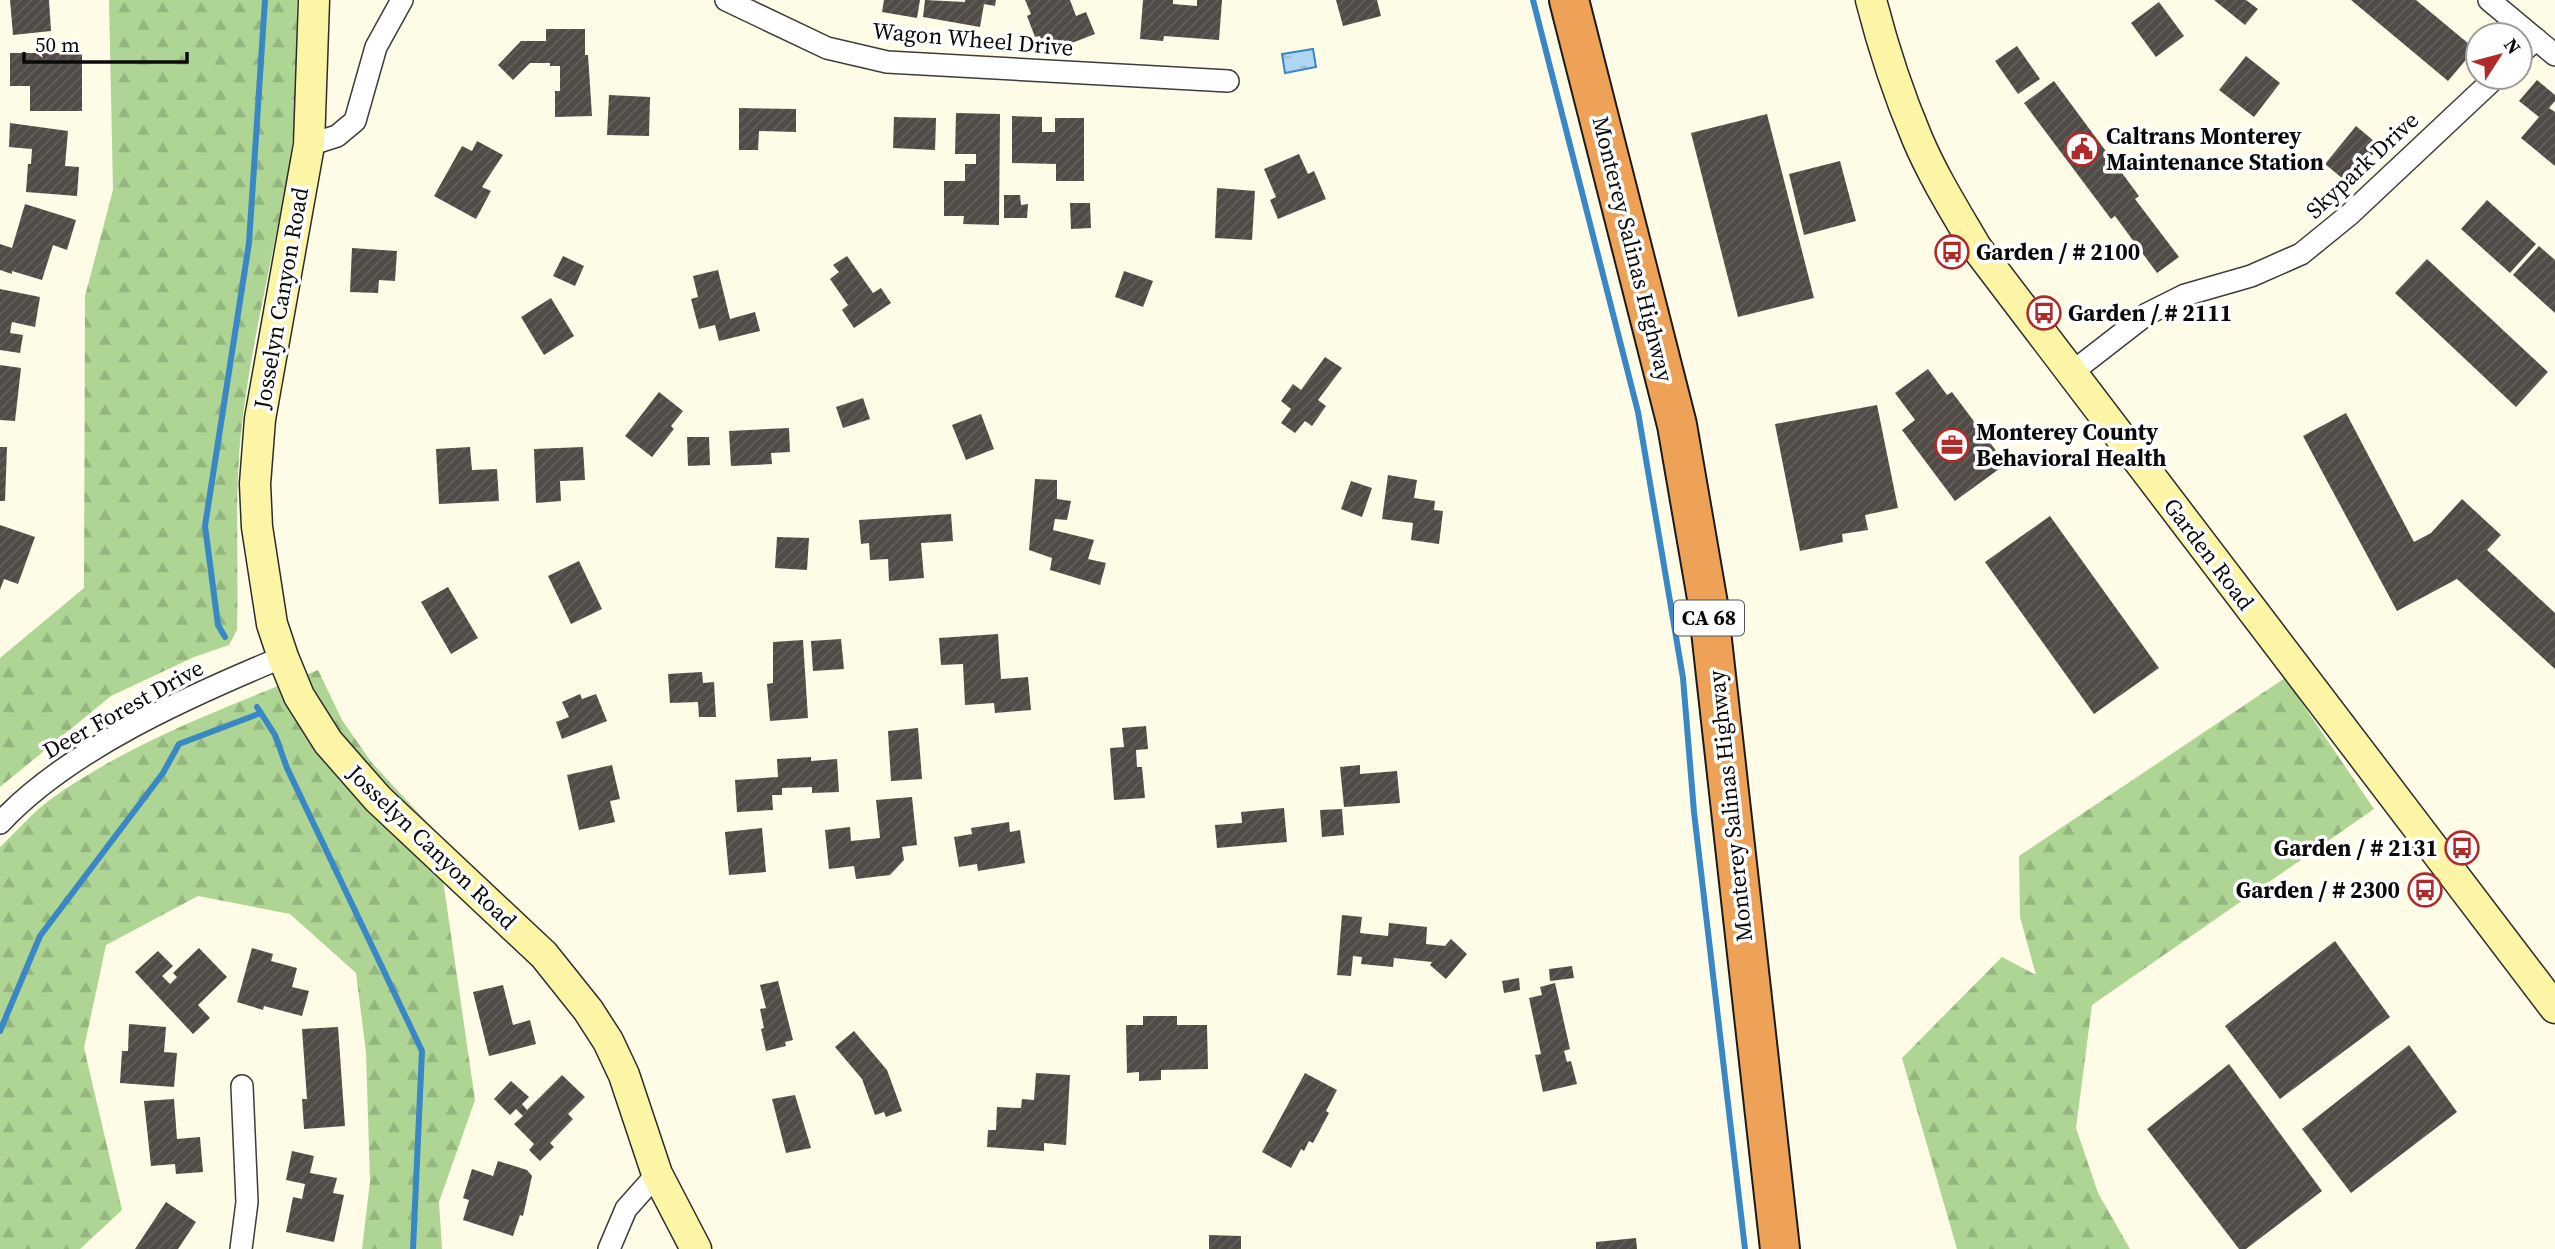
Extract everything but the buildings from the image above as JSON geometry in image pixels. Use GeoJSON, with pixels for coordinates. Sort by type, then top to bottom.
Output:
{"type":"FeatureCollection","features":[{"type":"Feature","properties":{"kind":"highway","name":"Monterey Salinas Highway"},"geometry":{"type":"LineString","coordinates":[[1569,0],[1677,425],[1708,604],[1780,1249]]}},
{"type":"Feature","properties":{"kind":"street","name":"Josselyn Canyon Road"},"geometry":{"type":"LineString","coordinates":[[314,0],[309,145],[260,419],[255,484],[257,527],[264,574],[272,624],[282,657],[316,726],[357,777],[544,956],[588,1010],[608,1041],[624,1074],[657,1174],[696,1249]]}},
{"type":"Feature","properties":{"kind":"street"},"geometry":{"type":"LineString","coordinates":[[309,145],[337,136],[355,121],[376,47],[402,0]]}},
{"type":"Feature","properties":{"kind":"street","name":"Wagon Wheel Drive"},"geometry":{"type":"LineString","coordinates":[[726,0],[827,48],[887,62],[1228,81]]}},
{"type":"Feature","properties":{"kind":"street","name":"Garden Road"},"geometry":{"type":"LineString","coordinates":[[1871,0],[1884,50],[1917,139],[1976,247],[2555,1009]]}},
{"type":"Feature","properties":{"kind":"street"},"geometry":{"type":"LineString","coordinates":[[2489,0],[2555,55]]}},
{"type":"Feature","properties":{"kind":"street","name":"Skypark Drive"},"geometry":{"type":"LineString","coordinates":[[2071,373],[2157,309],[2185,295],[2251,276],[2301,254],[2349,215],[2481,91]]}},
{"type":"Feature","properties":{"kind":"street","name":"Deer Forest Drive"},"geometry":{"type":"LineString","coordinates":[[0,823],[48,779],[74,761],[146,721],[282,657]]}},
{"type":"Feature","properties":{"kind":"street"},"geometry":{"type":"LineString","coordinates":[[241,1249],[247,1202],[242,1086]]}},
{"type":"Feature","properties":{"kind":"street"},"geometry":{"type":"LineString","coordinates":[[609,1249],[626,1209],[657,1174]]}},
{"type":"Feature","properties":{"kind":"green space"},"geometry":{"type":"Polygon","coordinates":[[[109,0],[297,0],[293,140],[251,364],[241,433],[237,507],[237,630],[229,645],[194,657],[111,696],[0,787],[0,658],[84,588],[85,296],[113,190],[109,0]]]}},
{"type":"Feature","properties":{"kind":"green space"},"geometry":{"type":"Polygon","coordinates":[[[318,670],[342,720],[372,763],[436,832],[475,1100],[439,1202],[442,1249],[362,1249],[370,1182],[366,1052],[356,973],[290,914],[198,896],[106,945],[84,1048],[122,1210],[80,1249],[0,1249],[0,847],[51,799],[114,760],[215,712],[318,670]]]}},
{"type":"Feature","properties":{"kind":"green space"},"geometry":{"type":"Polygon","coordinates":[[[2285,678],[2374,809],[2092,1005],[2076,1128],[2098,1193],[2130,1249],[1957,1249],[1902,1058],[2002,957],[2036,975],[2020,917],[2019,856],[2285,678]]]}},
{"type":"Feature","properties":{"kind":"water"},"geometry":{"type":"Polygon","coordinates":[[[1313,49],[1316,67],[1285,73],[1282,54],[1313,49]]]}},
{"type":"Feature","properties":{"kind":"waterway"},"geometry":{"type":"LineString","coordinates":[[225,637],[218,625],[205,526],[249,243],[265,0]]}},
{"type":"Feature","properties":{"kind":"waterway"},"geometry":{"type":"LineString","coordinates":[[1533,0],[1638,412],[1683,678],[1694,812],[1745,1249]]}},
{"type":"Feature","properties":{"kind":"waterway"},"geometry":{"type":"LineString","coordinates":[[257,707],[275,735],[287,768],[422,1051],[413,1249]]}},
{"type":"Feature","properties":{"kind":"waterway"},"geometry":{"type":"LineString","coordinates":[[0,1031],[40,936],[163,773],[179,744],[261,713]]}},
{"type":"Feature","properties":{"kind":"place","name":"Caltrans Monterey Maintenance Station"},"geometry":{"type":"Point","coordinates":[2082,149]}},
{"type":"Feature","properties":{"kind":"place","name":"Garden / # 2100"},"geometry":{"type":"Point","coordinates":[1952,252]}},
{"type":"Feature","properties":{"kind":"place","name":"Garden / # 2111"},"geometry":{"type":"Point","coordinates":[2044,313]}},
{"type":"Feature","properties":{"kind":"place","name":"Monterey County Behavioral Health"},"geometry":{"type":"Point","coordinates":[1952,445]}},
{"type":"Feature","properties":{"kind":"place","name":"Garden / # 2131"},"geometry":{"type":"Point","coordinates":[2462,848]}},
{"type":"Feature","properties":{"kind":"place","name":"Garden / # 2300"},"geometry":{"type":"Point","coordinates":[2425,890]}}]}
